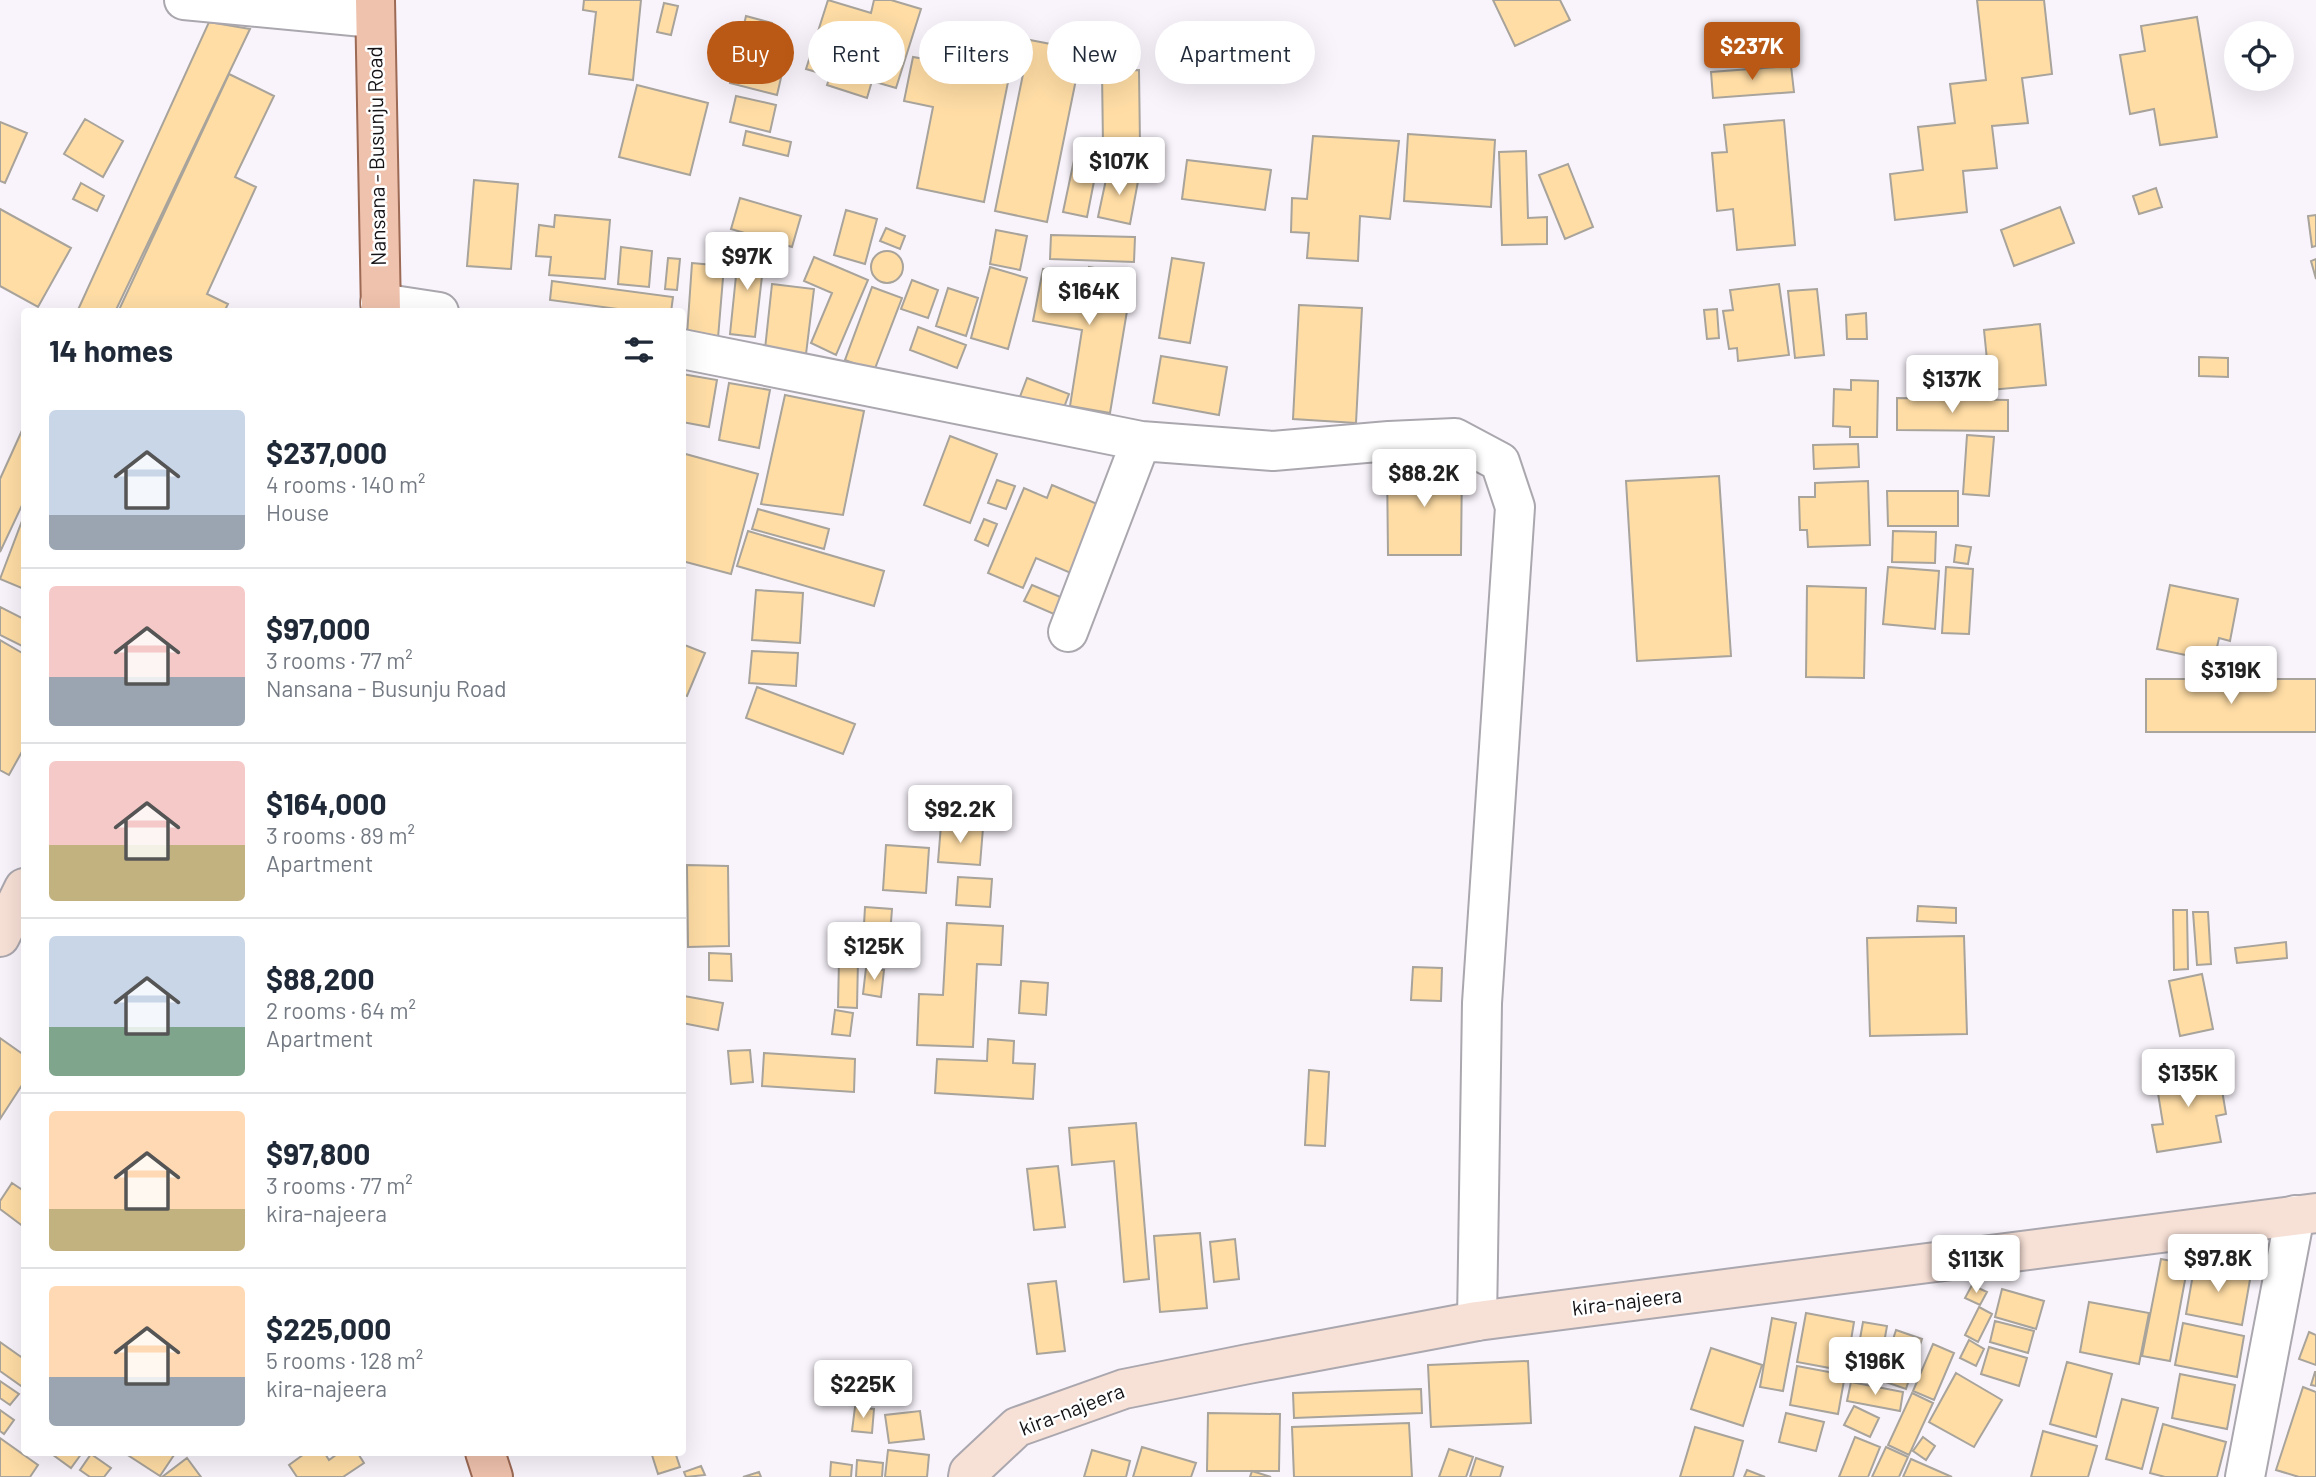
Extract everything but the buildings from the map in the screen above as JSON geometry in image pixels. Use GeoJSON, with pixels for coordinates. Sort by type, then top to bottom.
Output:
{"type":"FeatureCollection","features":[{"type":"Feature","properties":{"kind":"main road","name":"Nansana - Busunju Road"},"geometry":{"type":"LineString","coordinates":[[375,9],[378,308]]}},
{"type":"Feature","properties":{"kind":"main road"},"geometry":{"type":"LineString","coordinates":[[486,1456],[493,1477]]}},
{"type":"Feature","properties":{"kind":"street"},"geometry":{"type":"LineString","coordinates":[[184,0],[375,9]]}},
{"type":"Feature","properties":{"kind":"street"},"geometry":{"type":"LineString","coordinates":[[686,350],[1141,441],[1273,451],[1455,438],[1500,462],[1515,507],[1482,1003],[1477,1321]]}},
{"type":"Feature","properties":{"kind":"street"},"geometry":{"type":"LineString","coordinates":[[1068,632],[1141,441]]}},
{"type":"Feature","properties":{"kind":"street"},"geometry":{"type":"LineString","coordinates":[[0,937],[21,894]]}},
{"type":"Feature","properties":{"kind":"street"},"geometry":{"type":"LineString","coordinates":[[2245,1477],[2305,1214]]}},
{"type":"Feature","properties":{"kind":"street","name":"kira-najeera"},"geometry":{"type":"LineString","coordinates":[[968,1477],[969,1472],[1017,1427],[1124,1389],[1477,1321],[2305,1214]]}}]}
